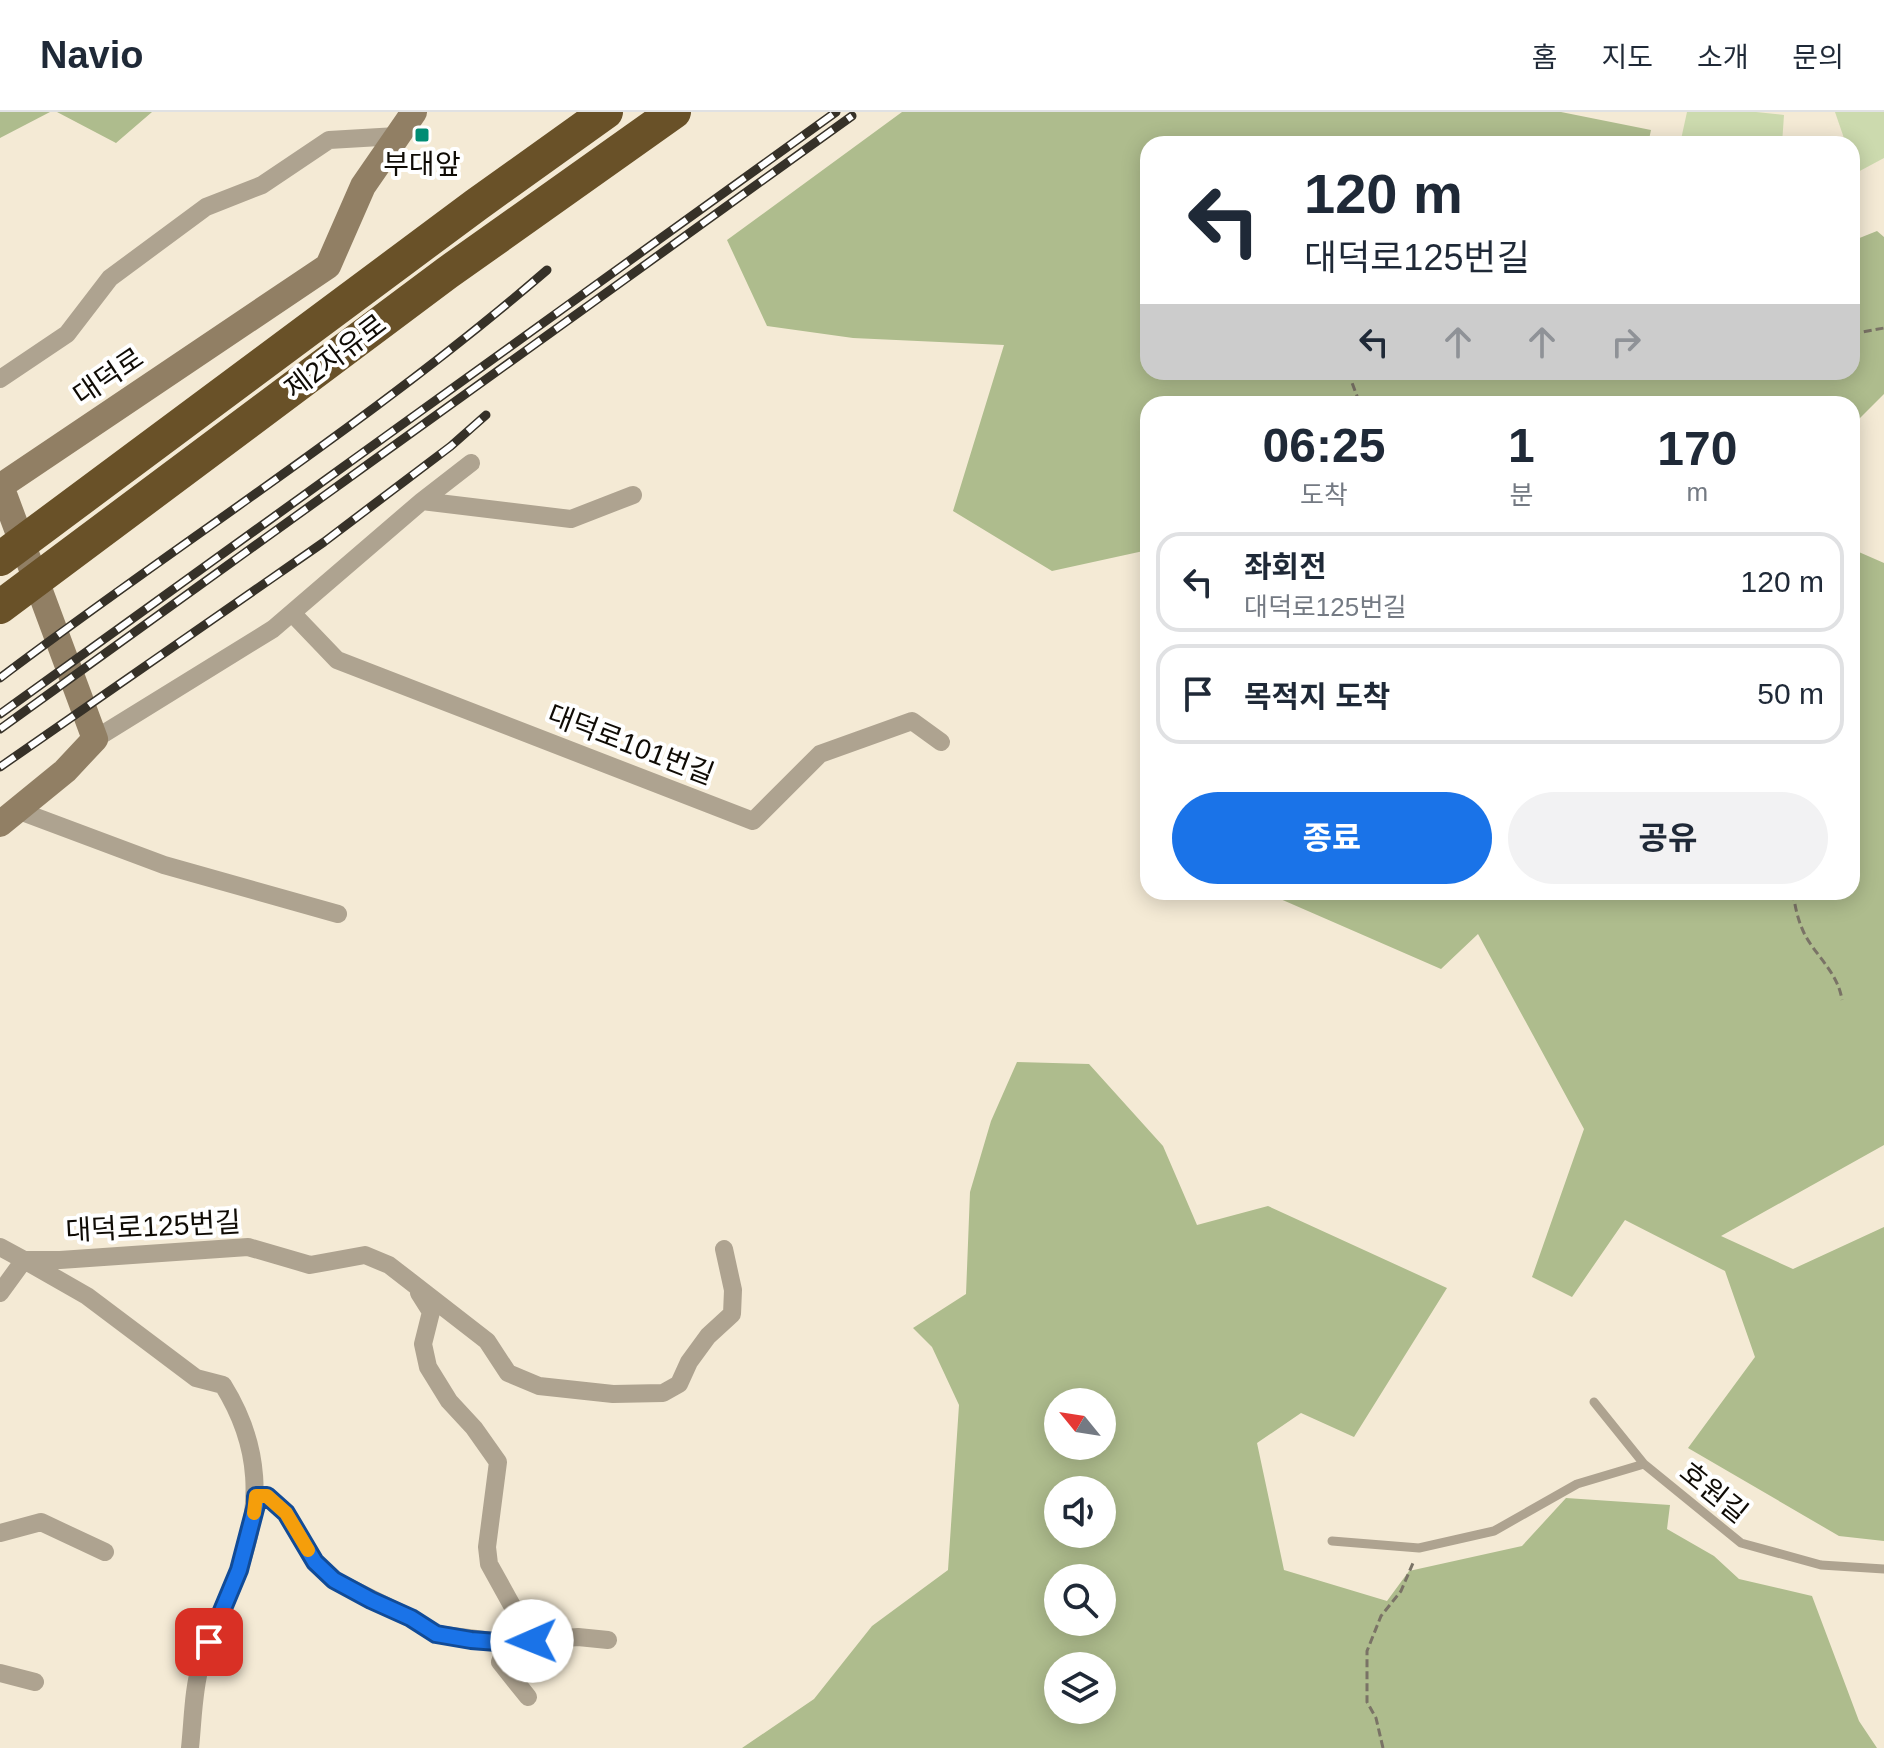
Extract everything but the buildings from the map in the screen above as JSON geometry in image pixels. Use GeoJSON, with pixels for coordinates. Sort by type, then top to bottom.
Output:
{"type":"FeatureCollection","features":[{"type":"Feature","properties":{"kind":"highway","name":"제2자유로"},"geometry":{"type":"LineString","coordinates":[[0,559],[606,112]]}},
{"type":"Feature","properties":{"kind":"highway","name":"제2자유로"},"geometry":{"type":"LineString","coordinates":[[0,607],[447,273],[674,112]]}},
{"type":"Feature","properties":{"kind":"street","name":"대덕로"},"geometry":{"type":"LineString","coordinates":[[95,739],[1,485],[328,266],[363,186],[414,112]]}},
{"type":"Feature","properties":{"kind":"street"},"geometry":{"type":"LineString","coordinates":[[0,379],[67,334],[110,278],[206,207],[262,185],[329,140],[397,136]]}},
{"type":"Feature","properties":{"kind":"street"},"geometry":{"type":"LineString","coordinates":[[9,817],[65,771],[95,739],[273,629],[471,463]]}},
{"type":"Feature","properties":{"kind":"street"},"geometry":{"type":"LineString","coordinates":[[422,501],[571,519],[633,495]]}},
{"type":"Feature","properties":{"kind":"street","name":"대덕로101번길"},"geometry":{"type":"LineString","coordinates":[[292,613],[337,660],[753,821],[820,754],[912,721],[941,742]]}},
{"type":"Feature","properties":{"kind":"street"},"geometry":{"type":"LineString","coordinates":[[9,817],[338,914]]}},
{"type":"Feature","properties":{"kind":"street","name":"대덕로125번길"},"geometry":{"type":"LineString","coordinates":[[0,1247],[87,1296],[196,1378],[223,1385],[239,1410],[253,1454],[256,1505],[239,1570],[201,1663],[190,1748]]}},
{"type":"Feature","properties":{"kind":"street","name":"대덕로125번길"},"geometry":{"type":"LineString","coordinates":[[24,1260],[248,1247],[310,1265],[365,1255],[389,1265],[487,1341],[508,1373],[539,1386],[613,1394],[663,1393],[679,1384],[689,1362],[708,1336],[732,1314],[733,1290],[724,1249]]}},
{"type":"Feature","properties":{"kind":"street"},"geometry":{"type":"LineString","coordinates":[[0,1293],[24,1260]]}},
{"type":"Feature","properties":{"kind":"street"},"geometry":{"type":"LineString","coordinates":[[416,1288],[431,1312],[423,1344],[428,1367],[449,1401],[474,1428],[498,1462],[487,1547],[489,1564],[515,1611],[510,1643],[500,1662],[528,1697]]}},
{"type":"Feature","properties":{"kind":"street"},"geometry":{"type":"LineString","coordinates":[[256,1496],[267,1496],[286,1513],[315,1562],[334,1580],[411,1618],[436,1634],[510,1643],[578,1637],[608,1640]]}},
{"type":"Feature","properties":{"kind":"street"},"geometry":{"type":"LineString","coordinates":[[0,1533],[41,1522],[105,1552]]}},
{"type":"Feature","properties":{"kind":"street"},"geometry":{"type":"LineString","coordinates":[[0,1673],[35,1682]]}},
{"type":"Feature","properties":{"kind":"lane","name":"호원길"},"geometry":{"type":"LineString","coordinates":[[1594,1402],[1644,1464],[1741,1543],[1821,1565],[1884,1569]]}},
{"type":"Feature","properties":{"kind":"lane"},"geometry":{"type":"LineString","coordinates":[[1332,1541],[1419,1548],[1494,1531],[1577,1484],[1644,1464]]}},
{"type":"Feature","properties":{"kind":"path"},"geometry":{"type":"LineString","coordinates":[[1860,332],[1884,328]]}},
{"type":"Feature","properties":{"kind":"path"},"geometry":{"type":"LineString","coordinates":[[1795,900],[1806,937],[1840,987],[1842,1000]]}},
{"type":"Feature","properties":{"kind":"path"},"geometry":{"type":"LineString","coordinates":[[1383,1748],[1376,1718],[1367,1702],[1367,1651],[1381,1616],[1401,1591],[1419,1548]]}},
{"type":"Feature","properties":{"kind":"green space"},"geometry":{"type":"Polygon","coordinates":[[[0,112],[50,112],[0,138],[0,112]]]}},
{"type":"Feature","properties":{"kind":"green space"},"geometry":{"type":"Polygon","coordinates":[[[57,112],[152,112],[116,143],[57,112]]]}},
{"type":"Feature","properties":{"kind":"green space"},"geometry":{"type":"Polygon","coordinates":[[[902,112],[1561,112],[1651,130],[1650,136],[1140,136],[1140,380],[1860,380],[1860,238],[1877,231],[1884,237],[1884,394],[1860,418],[1860,396],[1140,396],[1140,552],[1052,571],[953,511],[1004,345],[853,338],[767,326],[727,240],[902,112]]]}},
{"type":"Feature","properties":{"kind":"green space"},"geometry":{"type":"Polygon","coordinates":[[[1687,112],[1784,115],[1783,136],[1682,136],[1687,112]]]}},
{"type":"Feature","properties":{"kind":"green space"},"geometry":{"type":"Polygon","coordinates":[[[1835,112],[1884,112],[1884,158],[1860,171],[1860,136],[1843,136],[1835,112]]]}},
{"type":"Feature","properties":{"kind":"green space"},"geometry":{"type":"Polygon","coordinates":[[[1860,552],[1884,563],[1884,1145],[1721,1236],[1793,1269],[1884,1227],[1884,1541],[1839,1536],[1688,1448],[1755,1357],[1725,1271],[1625,1220],[1572,1297],[1532,1277],[1584,1129],[1478,934],[1441,969],[1282,900],[1860,900],[1860,552]]]}},
{"type":"Feature","properties":{"kind":"green space"},"geometry":{"type":"Polygon","coordinates":[[[1017,1062],[1089,1064],[1163,1146],[1197,1225],[1268,1206],[1447,1288],[1354,1437],[1301,1413],[1257,1443],[1284,1570],[1387,1601],[1409,1571],[1522,1546],[1566,1498],[1670,1505],[1667,1529],[1714,1556],[1739,1579],[1812,1596],[1859,1721],[1877,1748],[742,1748],[814,1699],[872,1626],[948,1570],[959,1405],[932,1347],[913,1328],[966,1294],[970,1192],[991,1121],[1017,1062]]]}},
{"type":"Feature","properties":{"kind":"railway"},"geometry":{"type":"LineString","coordinates":[[0,714],[836,112]]}},
{"type":"Feature","properties":{"kind":"railway"},"geometry":{"type":"LineString","coordinates":[[0,729],[852,116]]}},
{"type":"Feature","properties":{"kind":"railway"},"geometry":{"type":"LineString","coordinates":[[0,678],[346,428],[482,325],[547,270]]}},
{"type":"Feature","properties":{"kind":"railway"},"geometry":{"type":"LineString","coordinates":[[0,767],[324,542],[451,446],[486,415]]}},
{"type":"Feature","properties":{"kind":"slow traffic"},"geometry":{"type":"LineString","coordinates":[[254,1513],[256,1496],[267,1496],[286,1513],[308,1550]]}},
{"type":"Feature","properties":{"kind":"place","name":"부대앞"},"geometry":{"type":"Point","coordinates":[422,135]}},
{"type":"Feature","properties":{"kind":"route"},"geometry":{"type":"LineString","coordinates":[[209,1642],[239,1570],[256,1496],[267,1496],[286,1513],[315,1562],[334,1580],[371,1600],[411,1618],[436,1634],[510,1643],[532,1641]]}}]}
